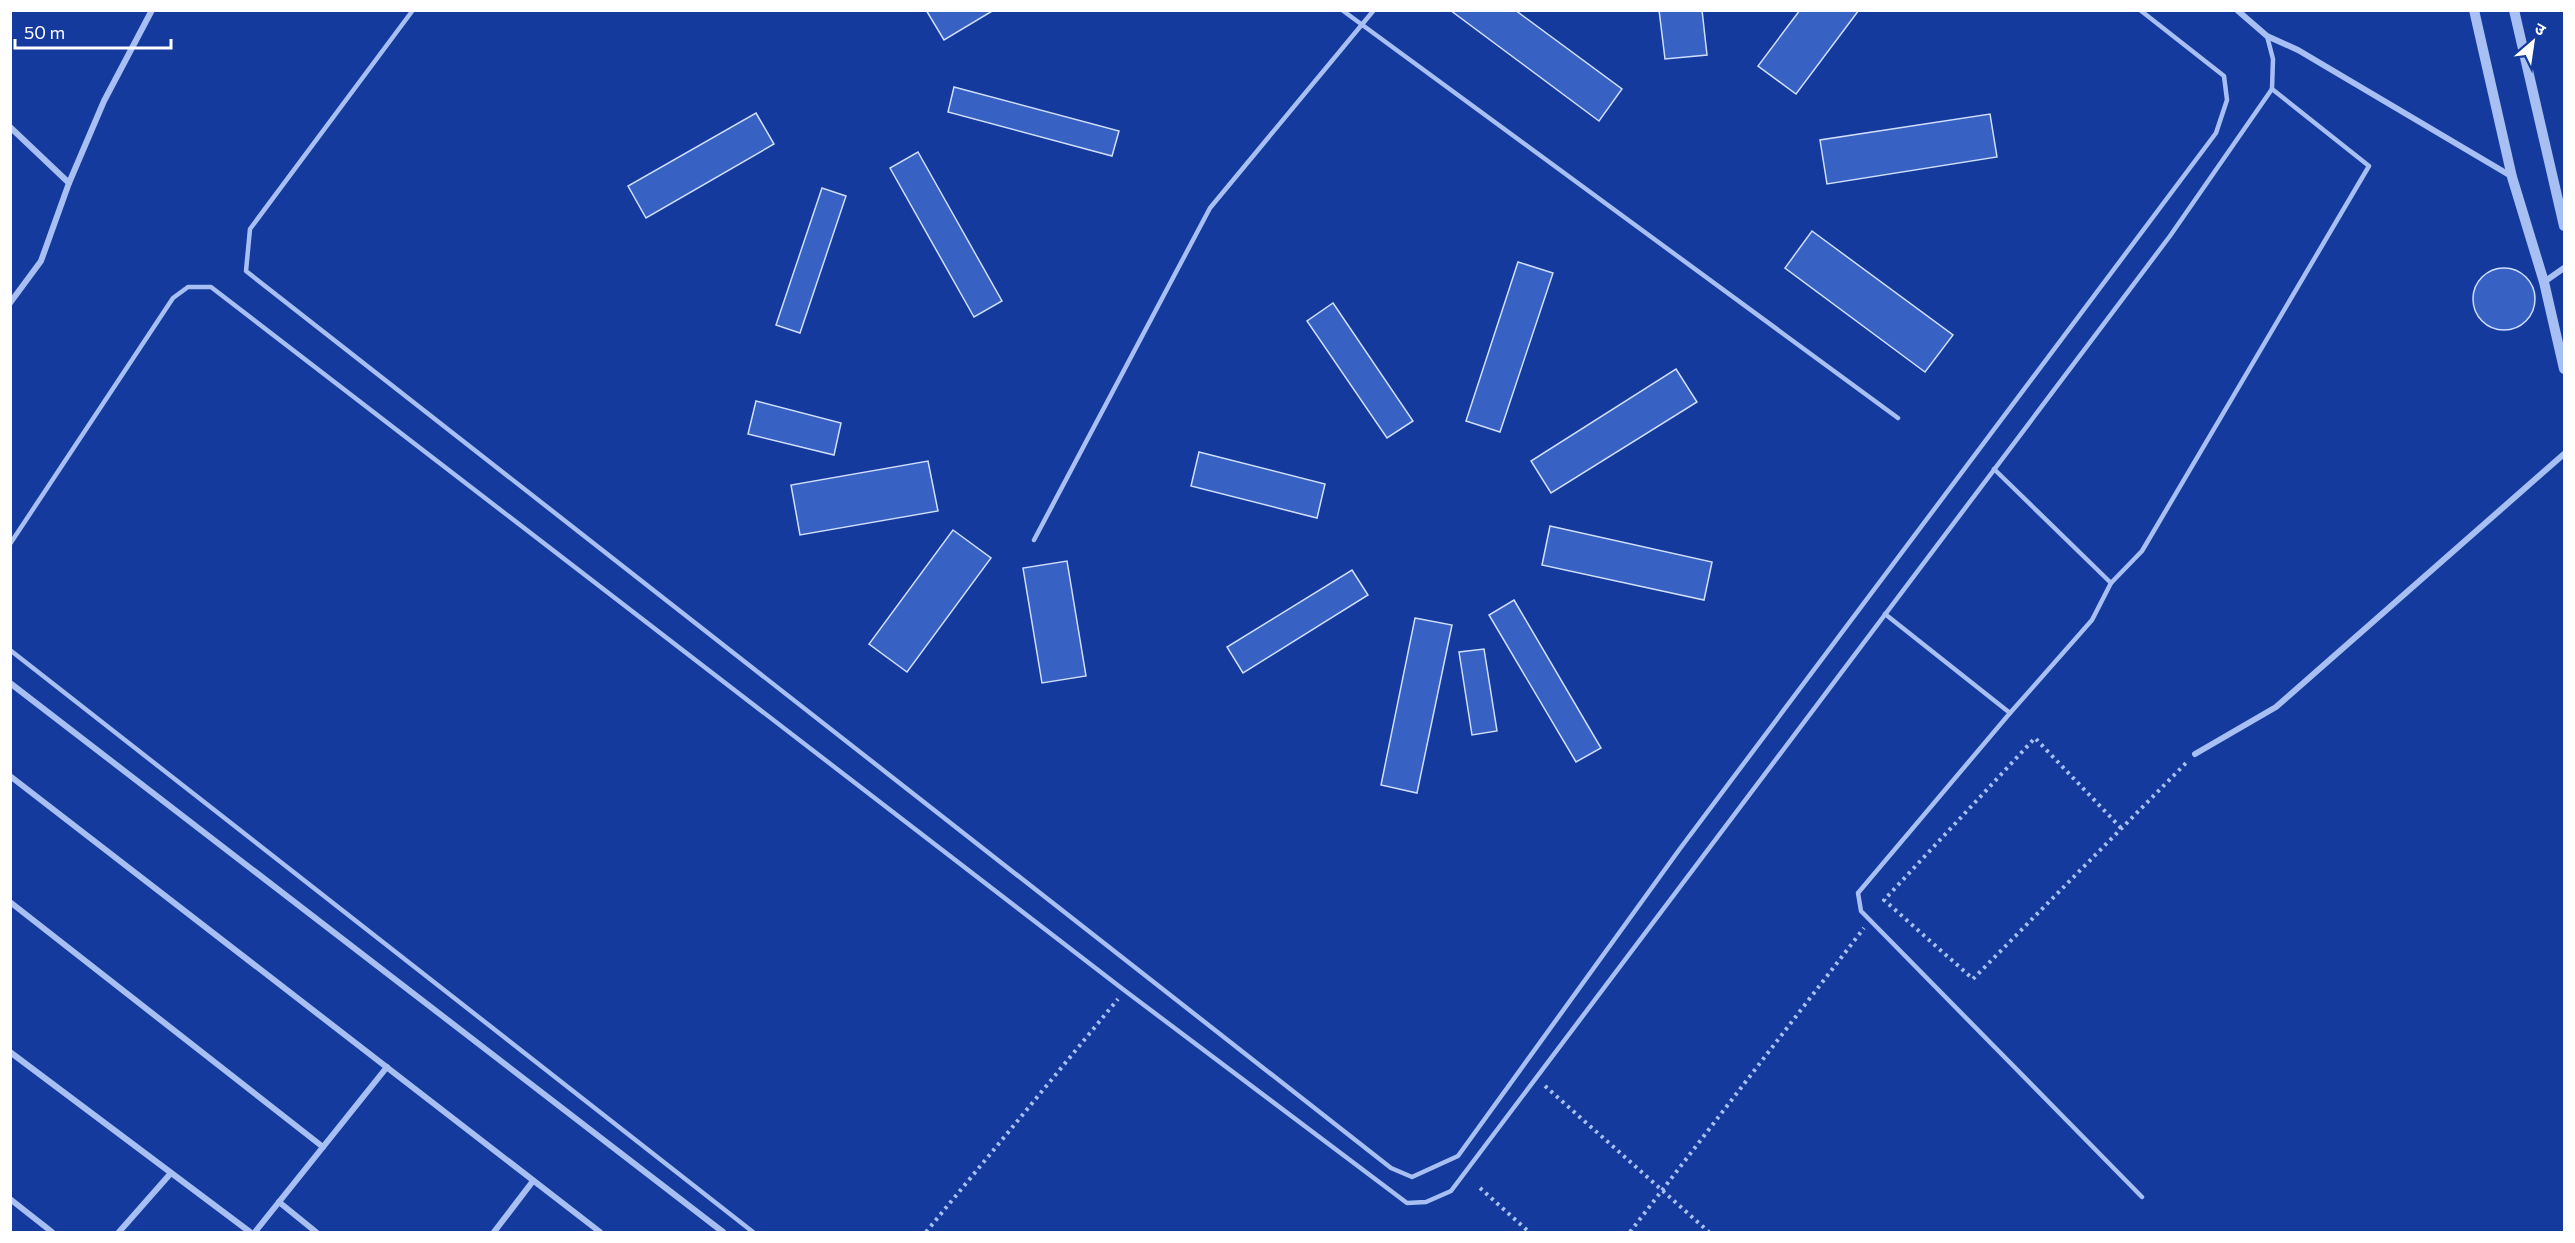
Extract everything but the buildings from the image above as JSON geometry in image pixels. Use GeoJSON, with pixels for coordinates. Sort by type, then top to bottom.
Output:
{"type":"FeatureCollection","features":[{"type":"Feature","properties":{"kind":"street"},"geometry":{"type":"LineString","coordinates":[[10,303],[41,261],[69,183],[104,101],[152,10]]}},
{"type":"Feature","properties":{"kind":"street"},"geometry":{"type":"LineString","coordinates":[[2237,10],[2267,36],[2298,51],[2512,177]]}},
{"type":"Feature","properties":{"kind":"street"},"geometry":{"type":"LineString","coordinates":[[2474,10],[2512,177],[2544,282],[2565,369]]}},
{"type":"Feature","properties":{"kind":"street"},"geometry":{"type":"LineString","coordinates":[[2514,10],[2565,226]]}},
{"type":"Feature","properties":{"kind":"street"},"geometry":{"type":"LineString","coordinates":[[10,126],[69,183]]}},
{"type":"Feature","properties":{"kind":"street"},"geometry":{"type":"LineString","coordinates":[[2544,282],[2565,268]]}},
{"type":"Feature","properties":{"kind":"street"},"geometry":{"type":"LineString","coordinates":[[2195,754],[2276,707],[2565,454]]}},
{"type":"Feature","properties":{"kind":"street"},"geometry":{"type":"LineString","coordinates":[[10,683],[723,1233]]}},
{"type":"Feature","properties":{"kind":"street"},"geometry":{"type":"LineString","coordinates":[[10,776],[600,1233]]}},
{"type":"Feature","properties":{"kind":"street"},"geometry":{"type":"LineString","coordinates":[[10,902],[323,1147]]}},
{"type":"Feature","properties":{"kind":"street"},"geometry":{"type":"LineString","coordinates":[[10,1052],[250,1233]]}},
{"type":"Feature","properties":{"kind":"street"},"geometry":{"type":"LineString","coordinates":[[255,1233],[387,1067]]}},
{"type":"Feature","properties":{"kind":"street"},"geometry":{"type":"LineString","coordinates":[[118,1233],[171,1173]]}},
{"type":"Feature","properties":{"kind":"street"},"geometry":{"type":"LineString","coordinates":[[495,1233],[533,1180]]}},
{"type":"Feature","properties":{"kind":"street"},"geometry":{"type":"LineString","coordinates":[[10,1199],[52,1233]]}},
{"type":"Feature","properties":{"kind":"street"},"geometry":{"type":"LineString","coordinates":[[279,1202],[316,1233]]}},
{"type":"Feature","properties":{"kind":"lane"},"geometry":{"type":"LineString","coordinates":[[413,10],[250,229],[246,271],[1391,1168],[1412,1177],[1458,1156],[1679,850],[2216,133],[2227,100],[2224,76],[2140,10]]}},
{"type":"Feature","properties":{"kind":"lane"},"geometry":{"type":"LineString","coordinates":[[1342,10],[1898,418]]}},
{"type":"Feature","properties":{"kind":"lane"},"geometry":{"type":"LineString","coordinates":[[1034,540],[1210,208],[1374,10]]}},
{"type":"Feature","properties":{"kind":"lane"},"geometry":{"type":"LineString","coordinates":[[10,544],[173,298],[188,287],[211,287],[1124,990],[1407,1203],[1426,1202],[1450,1191],[2170,236],[2272,89],[2272,59],[2267,36]]}},
{"type":"Feature","properties":{"kind":"lane"},"geometry":{"type":"LineString","coordinates":[[2142,1197],[1861,911],[1858,893],[2092,620],[2111,583],[2142,551],[2369,166],[2272,89]]}},
{"type":"Feature","properties":{"kind":"lane"},"geometry":{"type":"LineString","coordinates":[[1994,469],[2111,583]]}},
{"type":"Feature","properties":{"kind":"lane"},"geometry":{"type":"LineString","coordinates":[[1885,614],[2010,713]]}},
{"type":"Feature","properties":{"kind":"lane"},"geometry":{"type":"LineString","coordinates":[[10,650],[753,1233]]}},
{"type":"Feature","properties":{"kind":"path"},"geometry":{"type":"LineString","coordinates":[[2121,828],[2035,738],[1884,900],[1973,979],[2195,754]]}},
{"type":"Feature","properties":{"kind":"path"},"geometry":{"type":"LineString","coordinates":[[1630,1233],[1870,920]]}},
{"type":"Feature","properties":{"kind":"path"},"geometry":{"type":"LineString","coordinates":[[926,1233],[1124,990]]}},
{"type":"Feature","properties":{"kind":"path"},"geometry":{"type":"LineString","coordinates":[[1536,1078],[1709,1233]]}},
{"type":"Feature","properties":{"kind":"path"},"geometry":{"type":"LineString","coordinates":[[1480,1188],[1529,1233]]}}]}
